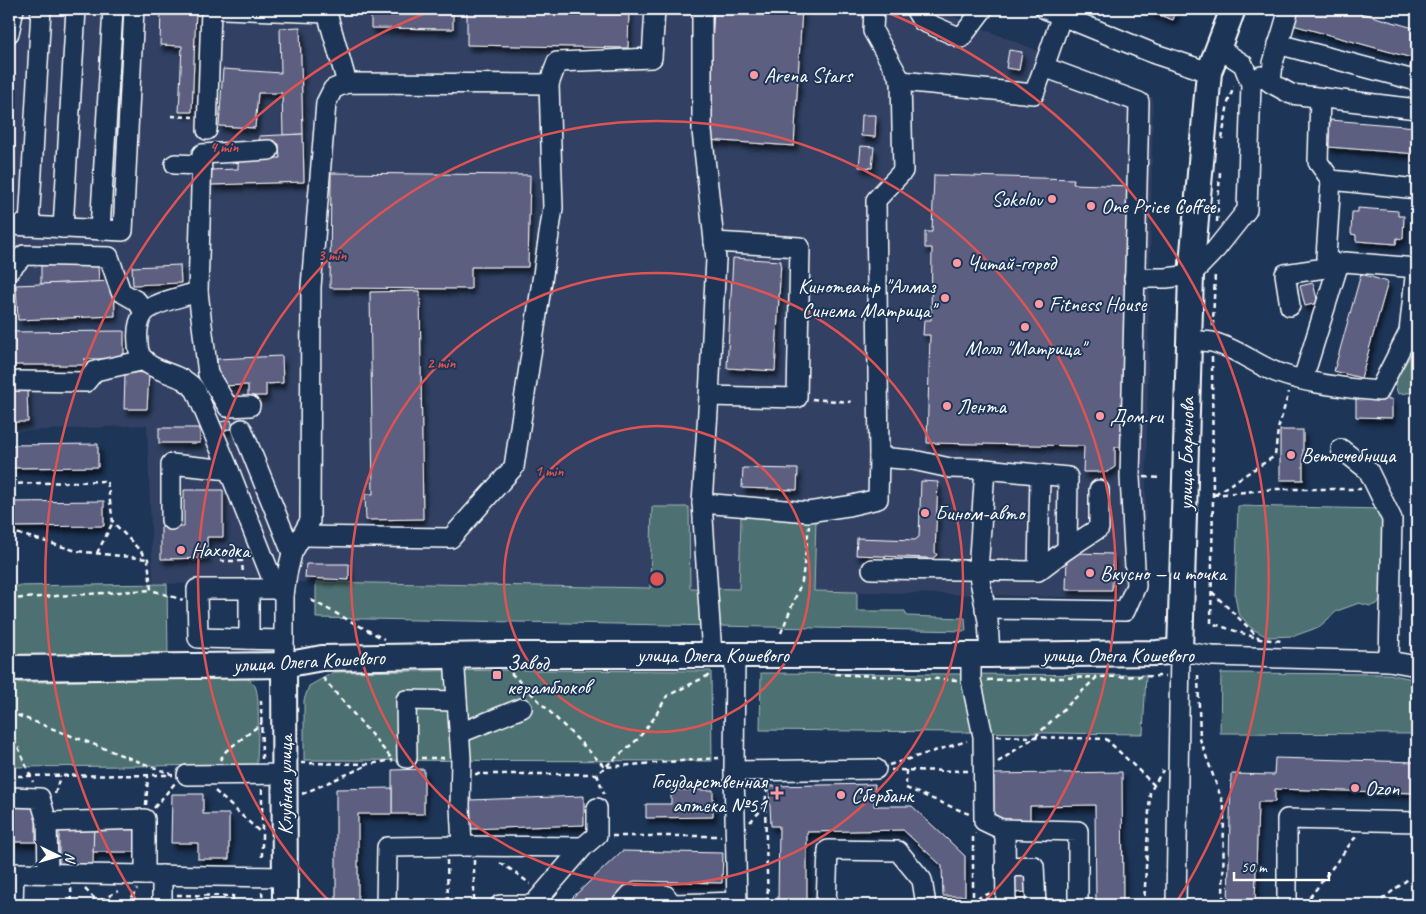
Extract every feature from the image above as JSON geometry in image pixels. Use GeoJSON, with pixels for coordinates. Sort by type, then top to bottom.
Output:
{"type":"FeatureCollection","features":[{"type":"Feature","properties":{"kind":"main road","name":"улица Баранова"},"geometry":{"type":"LineString","coordinates":[[1180,651],[1191,275],[1209,72],[1233,9]]}},
{"type":"Feature","properties":{"kind":"main road","name":"улица Олега Кошевого"},"geometry":{"type":"LineString","coordinates":[[9,668],[284,665],[322,658],[454,656],[719,661],[1157,653],[1180,651]]}},
{"type":"Feature","properties":{"kind":"main road","name":"Клубная улица"},"geometry":{"type":"LineString","coordinates":[[284,665],[291,768],[285,905]]}},
{"type":"Feature","properties":{"kind":"street"},"geometry":{"type":"LineString","coordinates":[[9,33],[14,9]]}},
{"type":"Feature","properties":{"kind":"street"},"geometry":{"type":"LineString","coordinates":[[41,9],[20,225],[123,231],[134,9]]}},
{"type":"Feature","properties":{"kind":"street"},"geometry":{"type":"LineString","coordinates":[[64,228],[76,9]]}},
{"type":"Feature","properties":{"kind":"street"},"geometry":{"type":"LineString","coordinates":[[100,230],[113,9]]}},
{"type":"Feature","properties":{"kind":"street"},"geometry":{"type":"LineString","coordinates":[[207,123],[211,9]]}},
{"type":"Feature","properties":{"kind":"street"},"geometry":{"type":"LineString","coordinates":[[224,9],[327,13],[347,83]]}},
{"type":"Feature","properties":{"kind":"street"},"geometry":{"type":"LineString","coordinates":[[301,536],[451,538],[514,467],[553,208],[549,84],[557,62],[652,58],[655,9]]}},
{"type":"Feature","properties":{"kind":"street"},"geometry":{"type":"LineString","coordinates":[[621,905],[630,895],[665,895],[673,904],[737,903],[734,764],[719,661],[702,503],[716,259],[702,131],[702,9]]}},
{"type":"Feature","properties":{"kind":"street"},"geometry":{"type":"LineString","coordinates":[[702,503],[808,512],[878,499],[876,200],[903,171],[901,81],[873,30],[874,9]]}},
{"type":"Feature","properties":{"kind":"street"},"geometry":{"type":"LineString","coordinates":[[915,9],[922,21],[961,38],[983,9]]}},
{"type":"Feature","properties":{"kind":"street"},"geometry":{"type":"LineString","coordinates":[[1271,83],[1273,63],[1289,9]]}},
{"type":"Feature","properties":{"kind":"street"},"geometry":{"type":"LineString","coordinates":[[901,81],[1034,94],[1044,67],[1054,12],[1155,54],[1172,58],[1209,72]]}},
{"type":"Feature","properties":{"kind":"street"},"geometry":{"type":"LineString","coordinates":[[1278,44],[1417,81]]}},
{"type":"Feature","properties":{"kind":"street"},"geometry":{"type":"LineString","coordinates":[[1218,48],[1291,94],[1417,109]]}},
{"type":"Feature","properties":{"kind":"street"},"geometry":{"type":"LineString","coordinates":[[1134,278],[1166,278],[1191,275],[1216,249],[1247,210],[1251,84],[1243,64]]}},
{"type":"Feature","properties":{"kind":"street"},"geometry":{"type":"LineString","coordinates":[[985,608],[1125,611],[1136,586],[1130,477],[1139,102],[1044,67]]}},
{"type":"Feature","properties":{"kind":"street"},"geometry":{"type":"LineString","coordinates":[[280,592],[292,553],[310,521],[311,288],[326,103],[333,89],[347,83],[549,84]]}},
{"type":"Feature","properties":{"kind":"street"},"geometry":{"type":"LineString","coordinates":[[1320,98],[1318,162],[1331,180],[1326,257],[1338,266]]}},
{"type":"Feature","properties":{"kind":"street"},"geometry":{"type":"LineString","coordinates":[[250,406],[228,408],[208,374],[198,292],[202,154],[269,150]]}},
{"type":"Feature","properties":{"kind":"street"},"geometry":{"type":"LineString","coordinates":[[175,164],[202,165]]}},
{"type":"Feature","properties":{"kind":"street"},"geometry":{"type":"LineString","coordinates":[[1331,180],[1414,195]]}},
{"type":"Feature","properties":{"kind":"street"},"geometry":{"type":"LineString","coordinates":[[709,396],[797,398],[800,247],[714,242]]}},
{"type":"Feature","properties":{"kind":"street"},"geometry":{"type":"LineString","coordinates":[[9,271],[24,255],[109,257],[121,292],[137,301],[144,312]]}},
{"type":"Feature","properties":{"kind":"street"},"geometry":{"type":"LineString","coordinates":[[1189,340],[1212,342],[1229,348],[1272,370],[1298,378],[1354,389],[1379,391],[1409,332],[1414,262],[1344,262],[1338,266],[1285,274],[1290,306]]}},
{"type":"Feature","properties":{"kind":"street"},"geometry":{"type":"LineString","coordinates":[[1298,378],[1338,266]]}},
{"type":"Feature","properties":{"kind":"street"},"geometry":{"type":"LineString","coordinates":[[198,292],[154,306],[144,312],[138,328],[140,356],[149,365],[191,383],[196,391],[280,592],[284,665]]}},
{"type":"Feature","properties":{"kind":"street"},"geometry":{"type":"LineString","coordinates":[[18,381],[86,382],[95,370],[145,360]]}},
{"type":"Feature","properties":{"kind":"street"},"geometry":{"type":"LineString","coordinates":[[242,429],[292,553]]}},
{"type":"Feature","properties":{"kind":"street"},"geometry":{"type":"LineString","coordinates":[[1341,449],[1368,470],[1392,519],[1389,661]]}},
{"type":"Feature","properties":{"kind":"street"},"geometry":{"type":"LineString","coordinates":[[879,457],[912,460],[950,468],[985,469],[1068,477],[1067,548]]}},
{"type":"Feature","properties":{"kind":"street"},"geometry":{"type":"LineString","coordinates":[[171,520],[171,464],[229,470]]}},
{"type":"Feature","properties":{"kind":"street"},"geometry":{"type":"LineString","coordinates":[[985,469],[978,571],[988,622],[981,655],[971,680],[983,736],[984,821],[1001,829],[1078,831],[1078,905]]}},
{"type":"Feature","properties":{"kind":"street"},"geometry":{"type":"LineString","coordinates":[[1038,571],[1040,474]]}},
{"type":"Feature","properties":{"kind":"street"},"geometry":{"type":"LineString","coordinates":[[872,569],[1038,571],[1067,548],[1099,528],[1099,490]]}},
{"type":"Feature","properties":{"kind":"street"},"geometry":{"type":"LineString","coordinates":[[280,592],[197,588],[198,638],[284,640]]}},
{"type":"Feature","properties":{"kind":"street"},"geometry":{"type":"LineString","coordinates":[[248,589],[249,639]]}},
{"type":"Feature","properties":{"kind":"street","name":"улица Олега Кошевого"},"geometry":{"type":"LineString","coordinates":[[1180,651],[1212,656],[1389,661],[1417,666]]}},
{"type":"Feature","properties":{"kind":"street","name":"улица Баранова"},"geometry":{"type":"LineString","coordinates":[[1176,905],[1180,651]]}},
{"type":"Feature","properties":{"kind":"street"},"geometry":{"type":"LineString","coordinates":[[454,656],[468,846]]}},
{"type":"Feature","properties":{"kind":"street"},"geometry":{"type":"LineString","coordinates":[[400,759],[406,700],[457,701]]}},
{"type":"Feature","properties":{"kind":"street"},"geometry":{"type":"LineString","coordinates":[[460,733],[522,708]]}},
{"type":"Feature","properties":{"kind":"street"},"geometry":{"type":"LineString","coordinates":[[734,764],[786,770],[876,769]]}},
{"type":"Feature","properties":{"kind":"street"},"geometry":{"type":"LineString","coordinates":[[190,775],[262,774],[291,768]]}},
{"type":"Feature","properties":{"kind":"street"},"geometry":{"type":"LineString","coordinates":[[9,797],[40,798],[46,822],[48,873]]}},
{"type":"Feature","properties":{"kind":"street"},"geometry":{"type":"LineString","coordinates":[[500,905],[533,905],[583,847],[597,835],[597,808]]}},
{"type":"Feature","properties":{"kind":"street"},"geometry":{"type":"LineString","coordinates":[[46,822],[145,819],[154,875],[162,900]]}},
{"type":"Feature","properties":{"kind":"street"},"geometry":{"type":"LineString","coordinates":[[1287,905],[1288,819],[1417,822]]}},
{"type":"Feature","properties":{"kind":"street"},"geometry":{"type":"LineString","coordinates":[[1001,829],[1005,836],[1006,905]]}},
{"type":"Feature","properties":{"kind":"street"},"geometry":{"type":"LineString","coordinates":[[386,905],[387,847],[583,847]]}},
{"type":"Feature","properties":{"kind":"street"},"geometry":{"type":"LineString","coordinates":[[826,905],[828,850],[898,851],[922,880],[926,905]]}},
{"type":"Feature","properties":{"kind":"street"},"geometry":{"type":"LineString","coordinates":[[1005,867],[1034,866],[1036,905]]}},
{"type":"Feature","properties":{"kind":"street"},"geometry":{"type":"LineString","coordinates":[[13,905],[14,873],[285,877]]}},
{"type":"Feature","properties":{"kind":"path"},"geometry":{"type":"LineString","coordinates":[[171,116],[207,123]]}},
{"type":"Feature","properties":{"kind":"path"},"geometry":{"type":"LineString","coordinates":[[1414,195],[1416,209],[1414,262]]}},
{"type":"Feature","properties":{"kind":"path"},"geometry":{"type":"LineString","coordinates":[[1298,378],[1278,429],[1275,456],[1213,495],[1276,489],[1377,488]]}},
{"type":"Feature","properties":{"kind":"path"},"geometry":{"type":"LineString","coordinates":[[797,398],[851,402]]}},
{"type":"Feature","properties":{"kind":"path"},"geometry":{"type":"LineString","coordinates":[[9,484],[107,481],[113,522],[148,559],[151,590]]}},
{"type":"Feature","properties":{"kind":"path"},"geometry":{"type":"LineString","coordinates":[[781,633],[802,581],[809,531],[808,512]]}},
{"type":"Feature","properties":{"kind":"path"},"geometry":{"type":"LineString","coordinates":[[97,553],[113,522]]}},
{"type":"Feature","properties":{"kind":"path"},"geometry":{"type":"LineString","coordinates":[[9,531],[77,551],[148,559]]}},
{"type":"Feature","properties":{"kind":"path"},"geometry":{"type":"LineString","coordinates":[[220,561],[242,561]]}},
{"type":"Feature","properties":{"kind":"path"},"geometry":{"type":"LineString","coordinates":[[9,599],[151,590],[197,604]]}},
{"type":"Feature","properties":{"kind":"path"},"geometry":{"type":"LineString","coordinates":[[1212,592],[1260,639]]}},
{"type":"Feature","properties":{"kind":"path"},"geometry":{"type":"LineString","coordinates":[[311,600],[385,639]]}},
{"type":"Feature","properties":{"kind":"path"},"geometry":{"type":"LineString","coordinates":[[291,768],[370,764],[400,759],[461,766],[597,774],[638,739],[654,718],[667,696],[719,661]]}},
{"type":"Feature","properties":{"kind":"path"},"geometry":{"type":"LineString","coordinates":[[508,670],[605,767],[734,764]]}},
{"type":"Feature","properties":{"kind":"path"},"geometry":{"type":"LineString","coordinates":[[876,769],[984,771],[1036,736],[1097,677],[1171,675]]}},
{"type":"Feature","properties":{"kind":"path"},"geometry":{"type":"LineString","coordinates":[[1198,675],[1200,739],[1224,806],[1222,905]]}},
{"type":"Feature","properties":{"kind":"path"},"geometry":{"type":"LineString","coordinates":[[323,678],[400,759]]}},
{"type":"Feature","properties":{"kind":"path"},"geometry":{"type":"LineString","coordinates":[[262,700],[262,905]]}},
{"type":"Feature","properties":{"kind":"path"},"geometry":{"type":"LineString","coordinates":[[9,712],[190,775],[262,833]]}},
{"type":"Feature","properties":{"kind":"path"},"geometry":{"type":"LineString","coordinates":[[145,819],[190,775],[226,751],[262,723]]}},
{"type":"Feature","properties":{"kind":"path"},"geometry":{"type":"LineString","coordinates":[[9,732],[26,762],[40,798]]}},
{"type":"Feature","properties":{"kind":"path"},"geometry":{"type":"LineString","coordinates":[[876,769],[983,736],[1106,739],[1154,785]]}},
{"type":"Feature","properties":{"kind":"path"},"geometry":{"type":"LineString","coordinates":[[298,796],[370,764]]}},
{"type":"Feature","properties":{"kind":"path"},"geometry":{"type":"LineString","coordinates":[[1144,905],[1150,792],[1167,764]]}},
{"type":"Feature","properties":{"kind":"path"},"geometry":{"type":"LineString","coordinates":[[768,905],[765,806],[768,784],[786,770]]}},
{"type":"Feature","properties":{"kind":"path"},"geometry":{"type":"LineString","coordinates":[[906,770],[906,788],[984,821],[973,836],[973,905]]}},
{"type":"Feature","properties":{"kind":"path"},"geometry":{"type":"LineString","coordinates":[[145,819],[148,775]]}},
{"type":"Feature","properties":{"kind":"path"},"geometry":{"type":"LineString","coordinates":[[9,776],[190,775]]}},
{"type":"Feature","properties":{"kind":"path"},"geometry":{"type":"LineString","coordinates":[[603,836],[725,836],[736,838],[765,806]]}},
{"type":"Feature","properties":{"kind":"path"},"geometry":{"type":"LineString","coordinates":[[1304,905],[1369,820]]}},
{"type":"Feature","properties":{"kind":"path"},"geometry":{"type":"LineString","coordinates":[[468,846],[474,905]]}},
{"type":"Feature","properties":{"kind":"path"},"geometry":{"type":"LineString","coordinates":[[498,861],[515,872],[542,895]]}},
{"type":"Feature","properties":{"kind":"path"},"geometry":{"type":"LineString","coordinates":[[1375,905],[1417,872]]}},
{"type":"Feature","properties":{"kind":"path"},"geometry":{"type":"LineString","coordinates":[[162,900],[233,896]]}},
{"type":"Feature","properties":{"kind":"shaded area"},"geometry":{"type":"Polygon","coordinates":[[[9,9],[935,9],[1153,98],[1144,599],[689,588],[689,507],[652,507],[651,588],[316,582],[153,584],[147,425],[9,432],[9,9]]]}},
{"type":"Feature","properties":{"kind":"green space"},"geometry":{"type":"Polygon","coordinates":[[[1417,345],[1417,392],[1398,394],[1394,382],[1417,345]]]}},
{"type":"Feature","properties":{"kind":"green space"},"geometry":{"type":"Polygon","coordinates":[[[1238,506],[1383,509],[1381,598],[1377,604],[1370,606],[1359,603],[1337,611],[1319,627],[1294,636],[1267,637],[1251,628],[1238,613],[1235,595],[1238,506]]]}},
{"type":"Feature","properties":{"kind":"green space"},"geometry":{"type":"Polygon","coordinates":[[[652,507],[689,507],[690,588],[739,589],[741,517],[816,519],[814,591],[857,592],[857,611],[905,611],[907,616],[965,618],[966,631],[316,618],[316,582],[650,588],[652,507]]]}},
{"type":"Feature","properties":{"kind":"green space"},"geometry":{"type":"Polygon","coordinates":[[[167,584],[168,653],[9,656],[9,586],[167,584]]]}},
{"type":"Feature","properties":{"kind":"green space"},"geometry":{"type":"Polygon","coordinates":[[[508,670],[711,671],[712,761],[304,760],[304,700],[309,686],[334,672],[508,670]]]}},
{"type":"Feature","properties":{"kind":"green space"},"geometry":{"type":"Polygon","coordinates":[[[761,673],[1146,675],[1143,734],[760,730],[761,673]]]}},
{"type":"Feature","properties":{"kind":"green space"},"geometry":{"type":"Polygon","coordinates":[[[1221,673],[1389,674],[1417,680],[1417,734],[1220,733],[1221,673]]]}},
{"type":"Feature","properties":{"kind":"green space"},"geometry":{"type":"Polygon","coordinates":[[[243,676],[253,683],[257,692],[257,765],[9,767],[9,683],[243,676]]]}},
{"type":"Feature","properties":{"kind":"building"},"geometry":{"type":"Polygon","coordinates":[[[161,9],[196,9],[192,112],[179,112],[182,46],[160,45],[161,9]]]}},
{"type":"Feature","properties":{"kind":"building"},"geometry":{"type":"Polygon","coordinates":[[[371,9],[453,9],[453,29],[371,28],[371,9]]]}},
{"type":"Feature","properties":{"kind":"building"},"geometry":{"type":"Polygon","coordinates":[[[467,9],[629,9],[628,48],[467,45],[467,9]]]}},
{"type":"Feature","properties":{"kind":"building","name":"Arena Stars"},"geometry":{"type":"Polygon","coordinates":[[[714,9],[802,9],[794,146],[707,140],[714,9]]]}},
{"type":"Feature","properties":{"kind":"building"},"geometry":{"type":"Polygon","coordinates":[[[1142,9],[1177,9],[1173,20],[1142,9]]]}},
{"type":"Feature","properties":{"kind":"building"},"geometry":{"type":"Polygon","coordinates":[[[1298,9],[1347,9],[1417,29],[1417,69],[1410,67],[1412,58],[1293,25],[1298,9]]]}},
{"type":"Feature","properties":{"kind":"building"},"geometry":{"type":"Polygon","coordinates":[[[300,27],[303,134],[283,135],[282,93],[258,93],[255,128],[219,126],[223,69],[281,73],[280,28],[300,27]]]}},
{"type":"Feature","properties":{"kind":"building"},"geometry":{"type":"Polygon","coordinates":[[[1009,50],[1022,52],[1019,70],[1006,68],[1009,50]]]}},
{"type":"Feature","properties":{"kind":"building"},"geometry":{"type":"Polygon","coordinates":[[[862,115],[876,115],[875,137],[861,136],[862,115]]]}},
{"type":"Feature","properties":{"kind":"building"},"geometry":{"type":"Polygon","coordinates":[[[1330,120],[1417,127],[1417,154],[1328,147],[1330,120]]]}},
{"type":"Feature","properties":{"kind":"building"},"geometry":{"type":"Polygon","coordinates":[[[303,134],[304,182],[211,185],[210,170],[238,169],[238,159],[280,158],[279,144],[260,145],[259,136],[303,134]]]}},
{"type":"Feature","properties":{"kind":"building"},"geometry":{"type":"Polygon","coordinates":[[[861,146],[874,147],[872,168],[859,167],[861,146]]]}},
{"type":"Feature","properties":{"kind":"building"},"geometry":{"type":"Polygon","coordinates":[[[331,173],[530,175],[528,267],[471,267],[471,289],[330,288],[331,173]]]}},
{"type":"Feature","properties":{"kind":"building","name":"Молл \"Матрица\""},"geometry":{"type":"Polygon","coordinates":[[[934,175],[1074,179],[1073,184],[1130,186],[1124,447],[1115,447],[1115,467],[1107,472],[1083,472],[1084,446],[927,443],[930,335],[923,335],[924,320],[931,320],[932,248],[925,248],[925,232],[932,232],[934,175]]]}},
{"type":"Feature","properties":{"kind":"building"},"geometry":{"type":"Polygon","coordinates":[[[1358,208],[1398,211],[1398,216],[1404,216],[1403,239],[1397,238],[1396,244],[1356,241],[1356,235],[1351,234],[1352,212],[1358,212],[1358,208]]]}},
{"type":"Feature","properties":{"kind":"building"},"geometry":{"type":"Polygon","coordinates":[[[733,258],[781,261],[775,371],[727,368],[733,258]]]}},
{"type":"Feature","properties":{"kind":"building"},"geometry":{"type":"Polygon","coordinates":[[[41,263],[98,266],[99,282],[41,284],[41,263]]]}},
{"type":"Feature","properties":{"kind":"building"},"geometry":{"type":"Polygon","coordinates":[[[180,265],[181,283],[133,285],[132,267],[180,265]]]}},
{"type":"Feature","properties":{"kind":"building"},"geometry":{"type":"Polygon","coordinates":[[[1361,274],[1388,282],[1361,378],[1334,371],[1361,274]]]}},
{"type":"Feature","properties":{"kind":"building"},"geometry":{"type":"Polygon","coordinates":[[[114,281],[115,316],[18,320],[16,285],[114,281]]]}},
{"type":"Feature","properties":{"kind":"building"},"geometry":{"type":"Polygon","coordinates":[[[1313,283],[1318,303],[1305,306],[1300,286],[1313,283]]]}},
{"type":"Feature","properties":{"kind":"building"},"geometry":{"type":"Polygon","coordinates":[[[420,291],[423,519],[366,520],[365,494],[373,494],[370,292],[420,291]]]}},
{"type":"Feature","properties":{"kind":"building"},"geometry":{"type":"Polygon","coordinates":[[[124,331],[124,359],[84,359],[85,365],[9,365],[9,332],[124,331]]]}},
{"type":"Feature","properties":{"kind":"building"},"geometry":{"type":"Polygon","coordinates":[[[282,356],[283,383],[266,384],[266,396],[248,396],[248,385],[218,386],[217,359],[282,356]]]}},
{"type":"Feature","properties":{"kind":"building"},"geometry":{"type":"Polygon","coordinates":[[[125,372],[149,373],[147,409],[124,409],[125,372]]]}},
{"type":"Feature","properties":{"kind":"building"},"geometry":{"type":"Polygon","coordinates":[[[9,389],[27,389],[28,422],[9,422],[9,389]]]}},
{"type":"Feature","properties":{"kind":"building"},"geometry":{"type":"Polygon","coordinates":[[[1356,399],[1392,399],[1392,418],[1356,417],[1356,399]]]}},
{"type":"Feature","properties":{"kind":"building"},"geometry":{"type":"Polygon","coordinates":[[[231,420],[233,428],[222,431],[220,422],[231,420]]]}},
{"type":"Feature","properties":{"kind":"building"},"geometry":{"type":"Polygon","coordinates":[[[159,428],[200,428],[200,443],[159,443],[159,428]]]}},
{"type":"Feature","properties":{"kind":"building","name":"Ветлечебница"},"geometry":{"type":"Polygon","coordinates":[[[1280,430],[1303,430],[1303,480],[1280,480],[1280,430]]]}},
{"type":"Feature","properties":{"kind":"building"},"geometry":{"type":"Polygon","coordinates":[[[98,444],[98,467],[9,468],[9,445],[98,444]]]}},
{"type":"Feature","properties":{"kind":"building"},"geometry":{"type":"Polygon","coordinates":[[[743,468],[798,469],[797,490],[742,488],[743,468]]]}},
{"type":"Feature","properties":{"kind":"building"},"geometry":{"type":"Polygon","coordinates":[[[921,481],[938,482],[935,552],[937,555],[929,561],[927,558],[856,555],[857,538],[915,540],[919,537],[921,481]]]}},
{"type":"Feature","properties":{"kind":"building"},"geometry":{"type":"Polygon","coordinates":[[[184,490],[223,490],[223,537],[207,537],[207,558],[161,559],[161,527],[184,527],[184,490]]]}},
{"type":"Feature","properties":{"kind":"building"},"geometry":{"type":"Polygon","coordinates":[[[104,501],[104,526],[9,527],[9,502],[104,501]]]}},
{"type":"Feature","properties":{"kind":"building","name":"Вкусно — и точка"},"geometry":{"type":"Polygon","coordinates":[[[1075,553],[1113,554],[1112,590],[1066,590],[1067,556],[1075,556],[1075,553]]]}},
{"type":"Feature","properties":{"kind":"building"},"geometry":{"type":"Polygon","coordinates":[[[1413,556],[1417,556],[1417,586],[1413,586],[1413,556]]]}},
{"type":"Feature","properties":{"kind":"building"},"geometry":{"type":"Polygon","coordinates":[[[306,564],[349,564],[349,580],[305,578],[306,564]]]}},
{"type":"Feature","properties":{"kind":"building"},"geometry":{"type":"Polygon","coordinates":[[[1275,758],[1417,762],[1417,793],[1275,789],[1275,802],[1258,802],[1255,905],[1228,905],[1231,774],[1274,775],[1275,758]]]}},
{"type":"Feature","properties":{"kind":"building"},"geometry":{"type":"Polygon","coordinates":[[[424,769],[424,814],[392,814],[392,770],[424,769]]]}},
{"type":"Feature","properties":{"kind":"building"},"geometry":{"type":"Polygon","coordinates":[[[1122,772],[1123,905],[1096,905],[1095,805],[1030,806],[1030,823],[993,823],[992,774],[1122,772]]]}},
{"type":"Feature","properties":{"kind":"building"},"geometry":{"type":"Polygon","coordinates":[[[875,784],[874,806],[912,806],[965,856],[965,896],[943,896],[942,866],[903,830],[807,832],[807,903],[778,901],[779,826],[771,826],[769,786],[875,784]]]}},
{"type":"Feature","properties":{"kind":"building"},"geometry":{"type":"Polygon","coordinates":[[[392,788],[392,814],[358,814],[358,905],[336,905],[336,789],[392,788]]]}},
{"type":"Feature","properties":{"kind":"building"},"geometry":{"type":"Polygon","coordinates":[[[671,790],[713,790],[713,817],[646,818],[646,804],[671,804],[671,790]]]}},
{"type":"Feature","properties":{"kind":"building"},"geometry":{"type":"Polygon","coordinates":[[[172,794],[203,794],[203,814],[229,814],[229,859],[198,859],[198,843],[171,843],[172,794]]]}},
{"type":"Feature","properties":{"kind":"building"},"geometry":{"type":"Polygon","coordinates":[[[584,796],[584,825],[470,829],[469,800],[584,796]]]}},
{"type":"Feature","properties":{"kind":"building"},"geometry":{"type":"Polygon","coordinates":[[[9,805],[36,805],[36,842],[9,842],[9,805]]]}},
{"type":"Feature","properties":{"kind":"building"},"geometry":{"type":"Polygon","coordinates":[[[59,827],[94,827],[93,864],[59,864],[59,827]]]}},
{"type":"Feature","properties":{"kind":"building"},"geometry":{"type":"Polygon","coordinates":[[[94,827],[137,827],[137,852],[93,852],[94,827]]]}},
{"type":"Feature","properties":{"kind":"building"},"geometry":{"type":"Polygon","coordinates":[[[622,851],[723,853],[722,883],[634,881],[606,905],[571,905],[571,899],[622,851]]]}},
{"type":"Feature","properties":{"kind":"building"},"geometry":{"type":"Polygon","coordinates":[[[1030,874],[1031,892],[1011,893],[1010,875],[1030,874]]]}},
{"type":"Feature","properties":{"kind":"place","name":"Arena Stars"},"geometry":{"type":"Point","coordinates":[754,75]}},
{"type":"Feature","properties":{"kind":"place","name":"Sokolov"},"geometry":{"type":"Point","coordinates":[1052,199]}},
{"type":"Feature","properties":{"kind":"place","name":"One Price Coffee"},"geometry":{"type":"Point","coordinates":[1091,206]}},
{"type":"Feature","properties":{"kind":"place","name":"Читай-город"},"geometry":{"type":"Point","coordinates":[957,263]}},
{"type":"Feature","properties":{"kind":"place","name":"Кинотеатр \"Алмаз Синема Матрица\""},"geometry":{"type":"Point","coordinates":[945,298]}},
{"type":"Feature","properties":{"kind":"place","name":"Fitness House"},"geometry":{"type":"Point","coordinates":[1039,304]}},
{"type":"Feature","properties":{"kind":"place","name":"Молл \"Матрица\""},"geometry":{"type":"Point","coordinates":[1025,327]}},
{"type":"Feature","properties":{"kind":"place","name":"Лента"},"geometry":{"type":"Point","coordinates":[947,406]}},
{"type":"Feature","properties":{"kind":"place","name":"Дом.ru"},"geometry":{"type":"Point","coordinates":[1100,416]}},
{"type":"Feature","properties":{"kind":"place","name":"Ветлечебница"},"geometry":{"type":"Point","coordinates":[1291,455]}},
{"type":"Feature","properties":{"kind":"place","name":"Бином-авто"},"geometry":{"type":"Point","coordinates":[925,513]}},
{"type":"Feature","properties":{"kind":"place","name":"Находка"},"geometry":{"type":"Point","coordinates":[181,550]}},
{"type":"Feature","properties":{"kind":"place","name":"Вкусно — и точка"},"geometry":{"type":"Point","coordinates":[1090,573]}},
{"type":"Feature","properties":{"kind":"place","name":"Завод керамблоков"},"geometry":{"type":"Point","coordinates":[497,675]}},
{"type":"Feature","properties":{"kind":"place","name":"Ozon"},"geometry":{"type":"Point","coordinates":[1355,788]}},
{"type":"Feature","properties":{"kind":"place","name":"Государственная аптека №51"},"geometry":{"type":"Point","coordinates":[777,793]}},
{"type":"Feature","properties":{"kind":"place","name":"Сбербанк"},"geometry":{"type":"Point","coordinates":[841,795]}}]}
